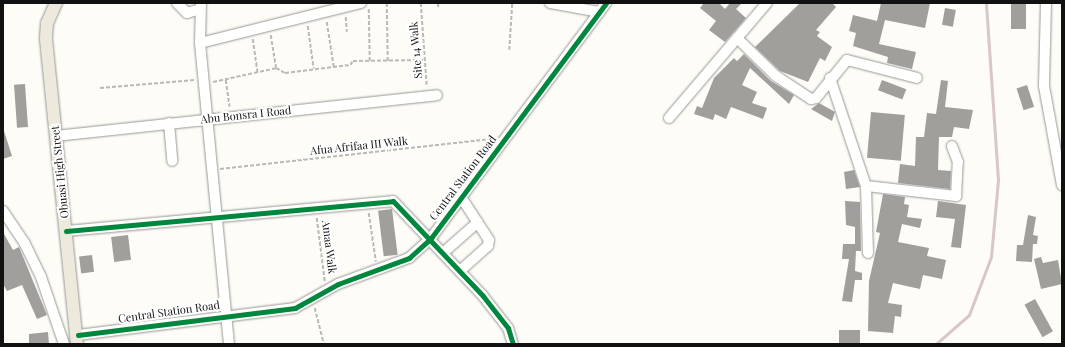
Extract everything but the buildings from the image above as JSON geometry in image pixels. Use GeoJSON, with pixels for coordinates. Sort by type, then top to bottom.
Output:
{"type":"FeatureCollection","features":[{"type":"Feature","properties":{"kind":"main road","name":"Obuasi High Street"},"geometry":{"type":"LineString","coordinates":[[56,3],[47,23],[46,39],[77,339]]}},
{"type":"Feature","properties":{"kind":"street"},"geometry":{"type":"LineString","coordinates":[[177,3],[187,13],[200,6],[200,43],[203,81],[229,344]]}},
{"type":"Feature","properties":{"kind":"street"},"geometry":{"type":"LineString","coordinates":[[200,43],[361,3]]}},
{"type":"Feature","properties":{"kind":"street"},"geometry":{"type":"LineString","coordinates":[[550,3],[599,12]]}},
{"type":"Feature","properties":{"kind":"street","name":"Central Station Road"},"geometry":{"type":"LineString","coordinates":[[77,339],[226,315],[295,308],[312,300],[326,289],[378,271],[409,258],[431,238],[606,3]]}},
{"type":"Feature","properties":{"kind":"street"},"geometry":{"type":"LineString","coordinates":[[669,118],[767,3]]}},
{"type":"Feature","properties":{"kind":"street"},"geometry":{"type":"LineString","coordinates":[[1046,3],[1044,86],[1062,185]]}},
{"type":"Feature","properties":{"kind":"street"},"geometry":{"type":"LineString","coordinates":[[737,38],[776,76],[811,99],[816,98],[830,78],[847,60],[917,78]]}},
{"type":"Feature","properties":{"kind":"street"},"geometry":{"type":"LineString","coordinates":[[830,78],[866,186],[868,253]]}},
{"type":"Feature","properties":{"kind":"street","name":"Abu Bonsra I Road"},"geometry":{"type":"LineString","coordinates":[[56,136],[437,95]]}},
{"type":"Feature","properties":{"kind":"street"},"geometry":{"type":"LineString","coordinates":[[169,123],[172,161]]}},
{"type":"Feature","properties":{"kind":"street"},"geometry":{"type":"LineString","coordinates":[[866,186],[956,196],[958,162],[952,146]]}},
{"type":"Feature","properties":{"kind":"street"},"geometry":{"type":"LineString","coordinates":[[461,270],[488,246],[489,240],[462,197]]}},
{"type":"Feature","properties":{"kind":"street"},"geometry":{"type":"LineString","coordinates":[[66,231],[393,201],[461,270],[508,328],[512,344]]}},
{"type":"Feature","properties":{"kind":"street"},"geometry":{"type":"LineString","coordinates":[[3,211],[24,242],[41,276],[64,344]]}},
{"type":"Feature","properties":{"kind":"street"},"geometry":{"type":"LineString","coordinates":[[444,252],[478,222]]}},
{"type":"Feature","properties":{"kind":"path"},"geometry":{"type":"LineString","coordinates":[[369,3],[370,61]]}},
{"type":"Feature","properties":{"kind":"path"},"geometry":{"type":"LineString","coordinates":[[387,3],[388,62]]}},
{"type":"Feature","properties":{"kind":"path"},"geometry":{"type":"LineString","coordinates":[[438,3],[439,9]]}},
{"type":"Feature","properties":{"kind":"path"},"geometry":{"type":"LineString","coordinates":[[509,50],[512,3]]}},
{"type":"Feature","properties":{"kind":"path"},"geometry":{"type":"LineString","coordinates":[[345,7],[347,32]]}},
{"type":"Feature","properties":{"kind":"path"},"geometry":{"type":"LineString","coordinates":[[325,12],[334,67]]}},
{"type":"Feature","properties":{"kind":"path"},"geometry":{"type":"LineString","coordinates":[[307,16],[314,69]]}},
{"type":"Feature","properties":{"kind":"path"},"geometry":{"type":"LineString","coordinates":[[270,25],[276,68]]}},
{"type":"Feature","properties":{"kind":"path"},"geometry":{"type":"LineString","coordinates":[[252,29],[258,74]]}},
{"type":"Feature","properties":{"kind":"path"},"geometry":{"type":"LineString","coordinates":[[100,88],[226,80],[258,74],[276,68],[285,73],[350,65],[354,61],[388,62],[425,60]]}},
{"type":"Feature","properties":{"kind":"path"},"geometry":{"type":"LineString","coordinates":[[226,80],[231,117]]}},
{"type":"Feature","properties":{"kind":"path"},"geometry":{"type":"LineString","coordinates":[[367,203],[378,271]]}},
{"type":"Feature","properties":{"kind":"path"},"geometry":{"type":"LineString","coordinates":[[312,300],[324,344]]}},
{"type":"Feature","properties":{"kind":"railway"},"geometry":{"type":"LineString","coordinates":[[936,344],[969,315],[991,257],[998,180],[986,3]]}},
{"type":"Feature","properties":{"kind":"cycle path"},"geometry":{"type":"LineString","coordinates":[[78,335],[295,308],[338,284],[409,258],[431,238],[606,3]]}},
{"type":"Feature","properties":{"kind":"cycle path"},"geometry":{"type":"LineString","coordinates":[[66,231],[393,201],[483,296],[508,328],[513,344]]}}]}
